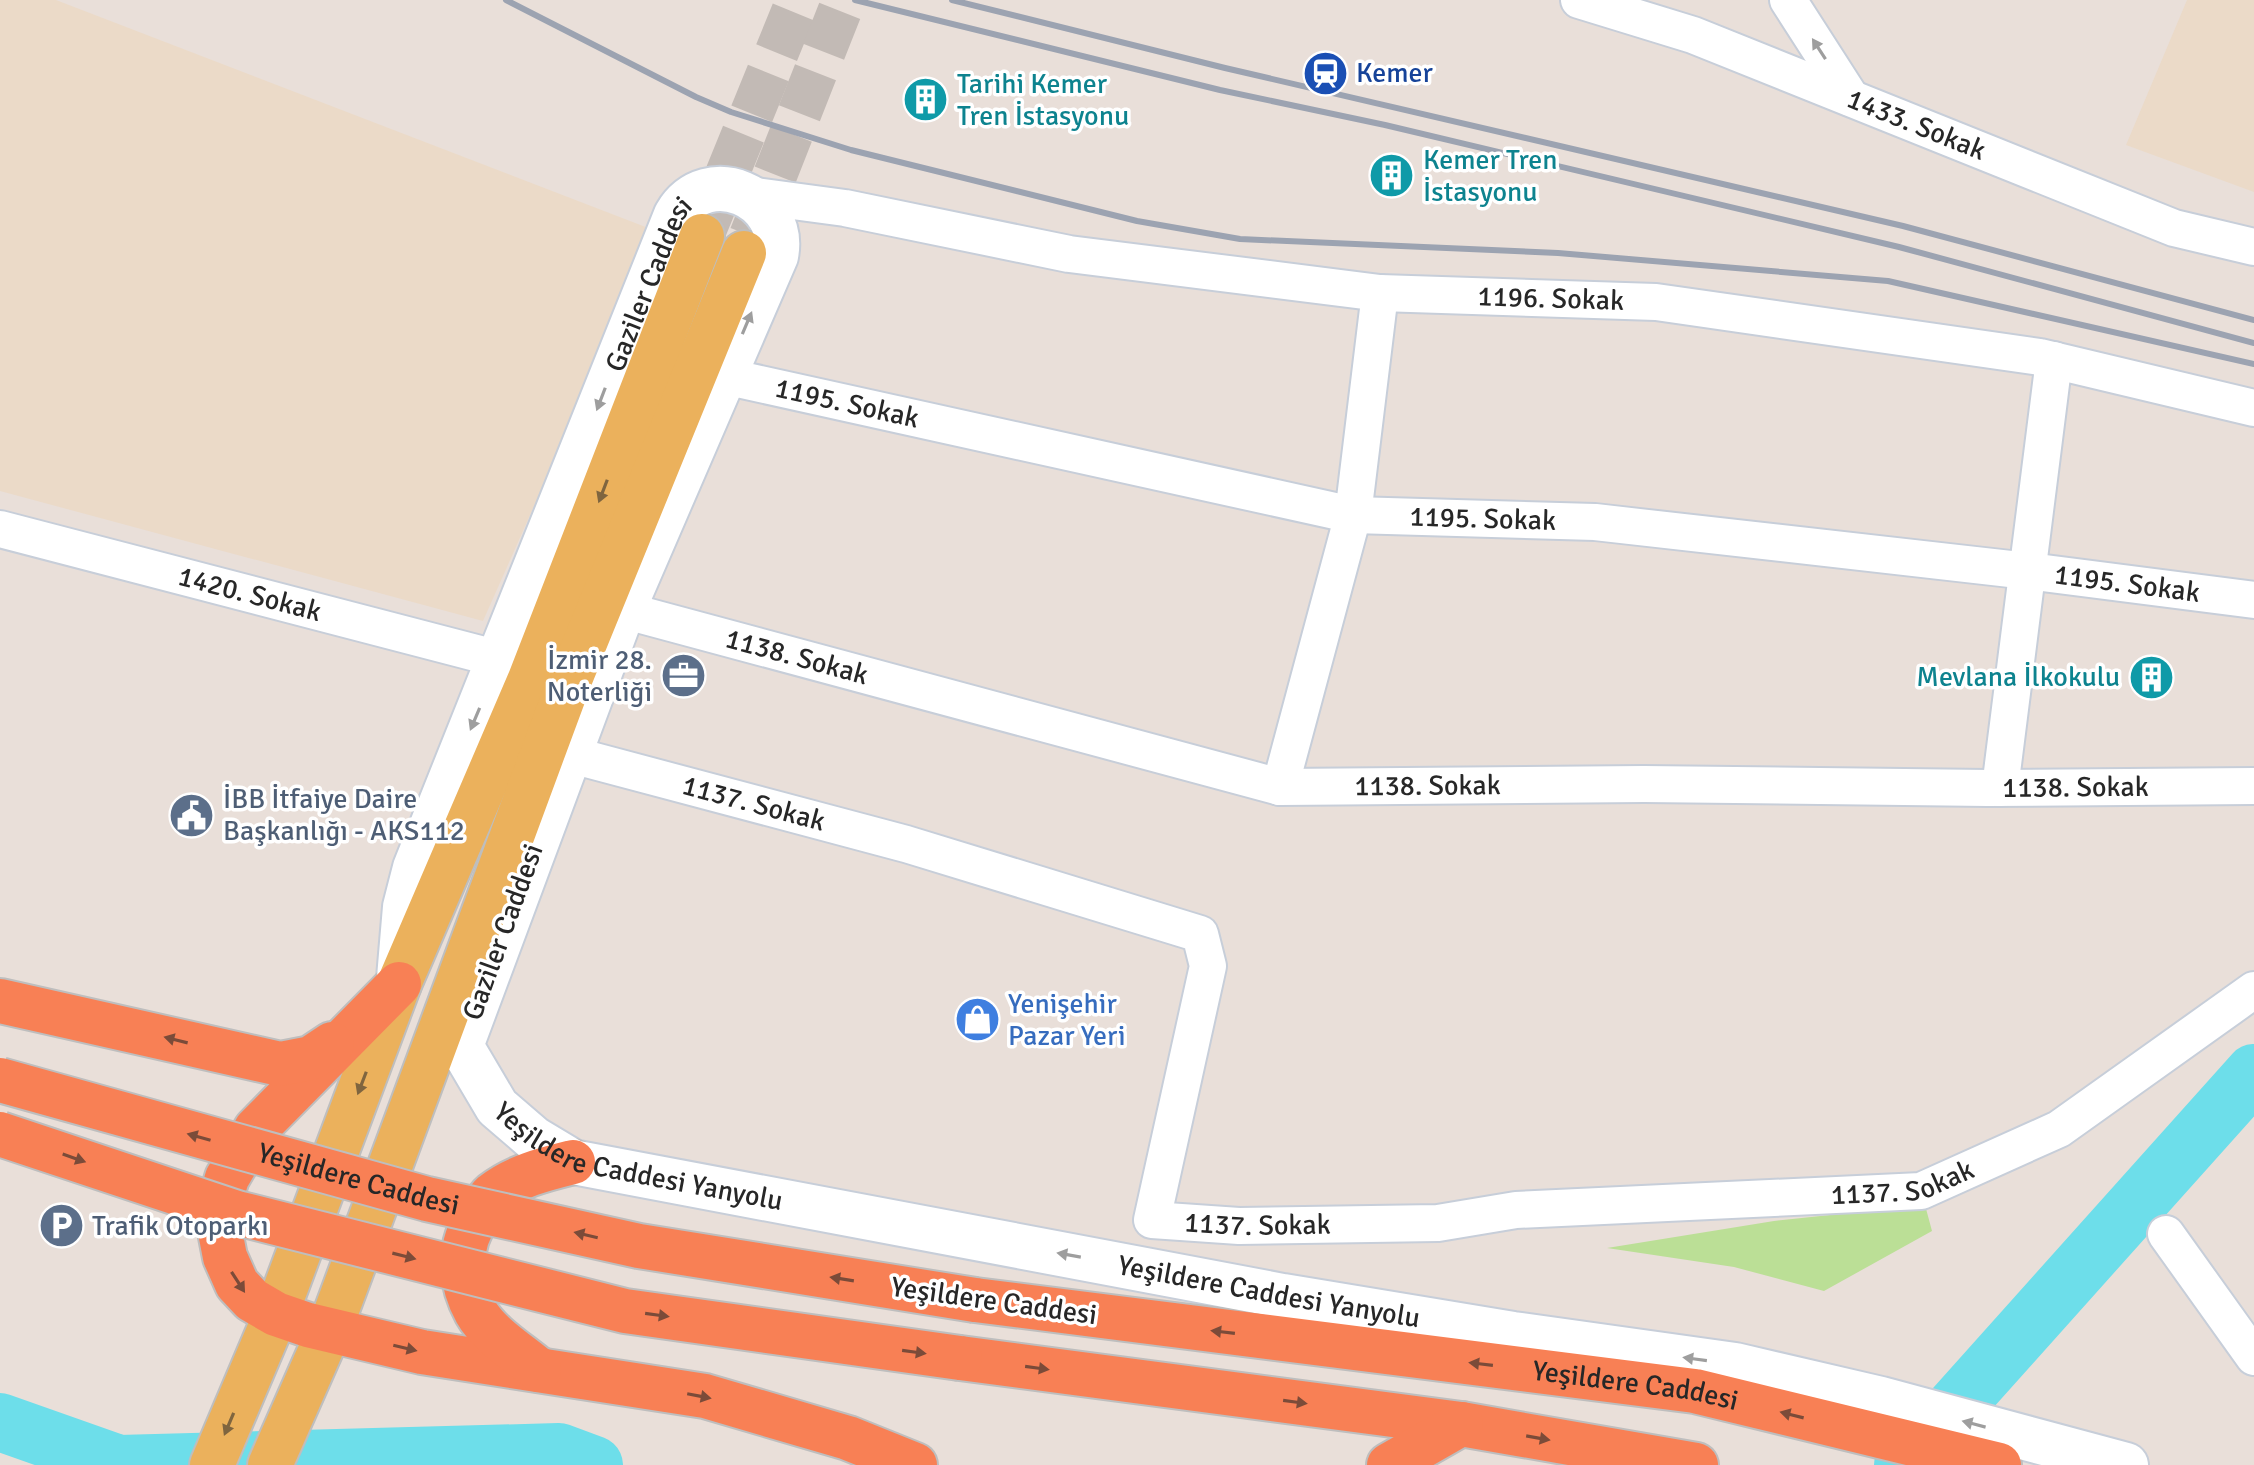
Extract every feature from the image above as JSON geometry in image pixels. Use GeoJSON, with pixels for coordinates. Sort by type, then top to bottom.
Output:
{"type":"FeatureCollection","features":[{"type":"Feature","properties":{"kind":"highway"},"geometry":{"type":"LineString","coordinates":[[399,984],[256,1129],[227,1178],[219,1226],[225,1257],[237,1284],[252,1300],[276,1314],[329,1331],[422,1352],[705,1396],[848,1438],[915,1465]]}},
{"type":"Feature","properties":{"kind":"highway"},"geometry":{"type":"LineString","coordinates":[[0,1001],[280,1064],[311,1058],[351,1032]]}},
{"type":"Feature","properties":{"kind":"highway","name":"Yeşildere Caddesi"},"geometry":{"type":"LineString","coordinates":[[0,1080],[427,1199],[639,1246],[975,1300],[1874,1416],[1999,1465]]}},
{"type":"Feature","properties":{"kind":"highway"},"geometry":{"type":"LineString","coordinates":[[0,1134],[237,1213],[625,1311],[1461,1424],[1696,1465]]}},
{"type":"Feature","properties":{"kind":"highway"},"geometry":{"type":"LineString","coordinates":[[539,1370],[477,1314],[463,1281],[463,1250],[472,1224],[490,1196],[540,1170],[573,1162]]}},
{"type":"Feature","properties":{"kind":"highway"},"geometry":{"type":"LineString","coordinates":[[1389,1465],[1461,1424]]}},
{"type":"Feature","properties":{"kind":"main road","name":"Gaziler Caddesi"},"geometry":{"type":"LineString","coordinates":[[270,1465],[329,1331],[569,682],[761,249],[778,232],[768,213],[741,194],[721,188],[706,189],[683,203],[676,215],[415,868],[405,907],[399,984]]}},
{"type":"Feature","properties":{"kind":"main road","name":"Gaziler Caddesi"},"geometry":{"type":"LineString","coordinates":[[212,1465],[276,1314],[399,984],[530,679],[702,236]]}},
{"type":"Feature","properties":{"kind":"main road","name":"Gaziler Caddesi"},"geometry":{"type":"LineString","coordinates":[[461,1046],[623,610],[776,256],[761,249]]}},
{"type":"Feature","properties":{"kind":"main road"},"geometry":{"type":"LineString","coordinates":[[398,1141],[461,1046]]}},
{"type":"Feature","properties":{"kind":"main road","name":"Yeşildere Caddesi Yanyolu"},"geometry":{"type":"LineString","coordinates":[[461,1046],[497,1107],[533,1138],[573,1162],[1283,1296],[1513,1334],[1735,1365],[1874,1416],[2049,1444],[2126,1465]]}},
{"type":"Feature","properties":{"kind":"street","name":"1433. Sokak"},"geometry":{"type":"LineString","coordinates":[[1579,0],[1693,35],[2174,228],[2254,247]]}},
{"type":"Feature","properties":{"kind":"street"},"geometry":{"type":"LineString","coordinates":[[1788,0],[1851,98]]}},
{"type":"Feature","properties":{"kind":"street","name":"1196. Sokak"},"geometry":{"type":"LineString","coordinates":[[741,194],[845,208],[1069,254],[1380,293],[1656,302],[2054,360],[2254,408]]}},
{"type":"Feature","properties":{"kind":"street","name":"1196. Sokak"},"geometry":{"type":"LineString","coordinates":[[761,249],[807,218],[824,211],[845,208]]}},
{"type":"Feature","properties":{"kind":"street"},"geometry":{"type":"LineString","coordinates":[[1280,787],[1353,515],[1380,293]]}},
{"type":"Feature","properties":{"kind":"street"},"geometry":{"type":"LineString","coordinates":[[2000,788],[2054,360]]}},
{"type":"Feature","properties":{"kind":"street","name":"1195. Sokak"},"geometry":{"type":"LineString","coordinates":[[724,376],[1353,515],[1595,522],[2254,600]]}},
{"type":"Feature","properties":{"kind":"street","name":"1420. Sokak"},"geometry":{"type":"LineString","coordinates":[[0,529],[499,659]]}},
{"type":"Feature","properties":{"kind":"street","name":"1138. Sokak"},"geometry":{"type":"LineString","coordinates":[[623,610],[1280,787],[1644,784],[2000,788],[2254,786]]}},
{"type":"Feature","properties":{"kind":"street","name":"1137. Sokak"},"geometry":{"type":"LineString","coordinates":[[568,754],[906,844],[1200,934],[1208,966],[1152,1220],[1239,1226],[1438,1223],[1516,1210],[1921,1191],[2059,1129],[2254,990]]}},
{"type":"Feature","properties":{"kind":"street"},"geometry":{"type":"LineString","coordinates":[[2166,1234],[2254,1357]]}},
{"type":"Feature","properties":{"kind":"shaded area"},"geometry":{"type":"Polygon","coordinates":[[[0,0],[56,0],[656,231],[483,621],[0,491],[0,0]]]}},
{"type":"Feature","properties":{"kind":"shaded area"},"geometry":{"type":"Polygon","coordinates":[[[2187,0],[2254,0],[2254,192],[2126,145],[2187,0]]]}},
{"type":"Feature","properties":{"kind":"green space"},"geometry":{"type":"Polygon","coordinates":[[[1925,1205],[1932,1231],[1824,1291],[1734,1267],[1607,1248],[1774,1221],[1925,1205]]]}},
{"type":"Feature","properties":{"kind":"waterway"},"geometry":{"type":"LineString","coordinates":[[1903,1465],[2254,1073]]}},
{"type":"Feature","properties":{"kind":"waterway"},"geometry":{"type":"LineString","coordinates":[[0,1422],[119,1464],[559,1452],[594,1465]]}},
{"type":"Feature","properties":{"kind":"tunnel"},"geometry":{"type":"LineString","coordinates":[[702,236],[798,0]]}},
{"type":"Feature","properties":{"kind":"tunnel"},"geometry":{"type":"LineString","coordinates":[[751,236],[844,0]]}},
{"type":"Feature","properties":{"kind":"railway"},"geometry":{"type":"LineString","coordinates":[[506,0],[731,112],[851,150],[1137,221],[1240,239],[1558,253],[1888,281],[2254,364]]}},
{"type":"Feature","properties":{"kind":"railway"},"geometry":{"type":"LineString","coordinates":[[855,0],[1220,90],[1385,125],[1899,247],[2254,343]]}},
{"type":"Feature","properties":{"kind":"railway"},"geometry":{"type":"LineString","coordinates":[[952,0],[1225,68],[1903,226],[2254,320]]}},
{"type":"Feature","properties":{"kind":"place","name":"Kemer"},"geometry":{"type":"Point","coordinates":[1325,73]}},
{"type":"Feature","properties":{"kind":"place","name":"Tarihi Kemer Tren İstasyonu"},"geometry":{"type":"Point","coordinates":[926,100]}},
{"type":"Feature","properties":{"kind":"place","name":"Kemer Tren İstasyonu"},"geometry":{"type":"Point","coordinates":[1392,176]}},
{"type":"Feature","properties":{"kind":"place","name":"İzmir 28. Noterliği"},"geometry":{"type":"Point","coordinates":[683,676]}},
{"type":"Feature","properties":{"kind":"place","name":"Mevlana İlkokulu"},"geometry":{"type":"Point","coordinates":[2151,677]}},
{"type":"Feature","properties":{"kind":"place","name":"İBB İtfaiye Daire Başkanlığı - AKS112"},"geometry":{"type":"Point","coordinates":[192,815]}},
{"type":"Feature","properties":{"kind":"place","name":"Yenişehir Pazar Yeri"},"geometry":{"type":"Point","coordinates":[977,1020]}},
{"type":"Feature","properties":{"kind":"place","name":"Trafik Otoparkı"},"geometry":{"type":"Point","coordinates":[61,1226]}}]}
